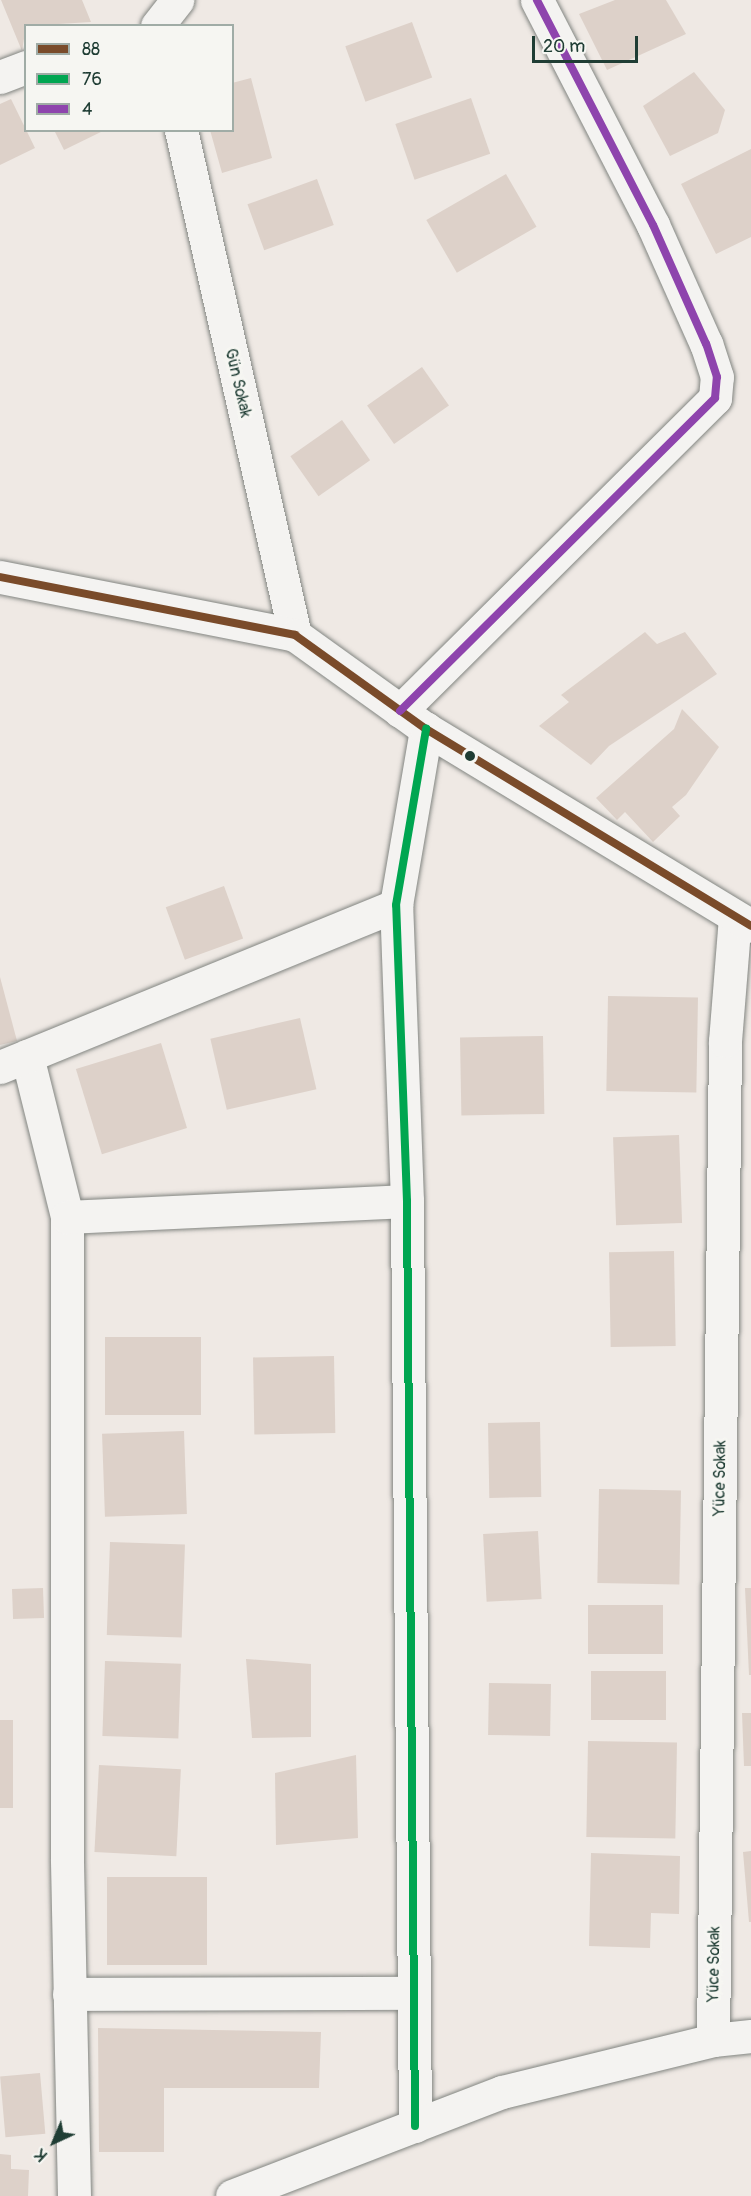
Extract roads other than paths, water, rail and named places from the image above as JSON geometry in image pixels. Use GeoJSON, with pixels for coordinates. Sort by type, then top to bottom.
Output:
{"type":"FeatureCollection","features":[{"type":"Feature","properties":{"kind":"street"},"geometry":{"type":"LineString","coordinates":[[399,711],[715,398],[717,377],[701,333],[653,225],[537,0]]}},
{"type":"Feature","properties":{"kind":"street"},"geometry":{"type":"LineString","coordinates":[[0,77],[24,68]]}},
{"type":"Feature","properties":{"kind":"street","name":"Gün Sokak"},"geometry":{"type":"LineString","coordinates":[[181,132],[295,635]]}},
{"type":"Feature","properties":{"kind":"street"},"geometry":{"type":"LineString","coordinates":[[0,578],[295,635],[426,729],[743,922]]}},
{"type":"Feature","properties":{"kind":"street"},"geometry":{"type":"LineString","coordinates":[[415,2126],[407,1201],[396,905],[426,729]]}},
{"type":"Feature","properties":{"kind":"street"},"geometry":{"type":"LineString","coordinates":[[74,2196],[69,1994],[67,1217],[13,1061],[396,905]]}},
{"type":"Feature","properties":{"kind":"street","name":"Yüce Sokak"},"geometry":{"type":"LineString","coordinates":[[713,2040],[725,1041],[743,922]]}},
{"type":"Feature","properties":{"kind":"street"},"geometry":{"type":"LineString","coordinates":[[67,1217],[407,1201]]}},
{"type":"Feature","properties":{"kind":"street"},"geometry":{"type":"LineString","coordinates":[[69,1994],[414,1993]]}},
{"type":"Feature","properties":{"kind":"street"},"geometry":{"type":"LineString","coordinates":[[232,2196],[502,2092],[713,2040],[751,2036]]}}]}
